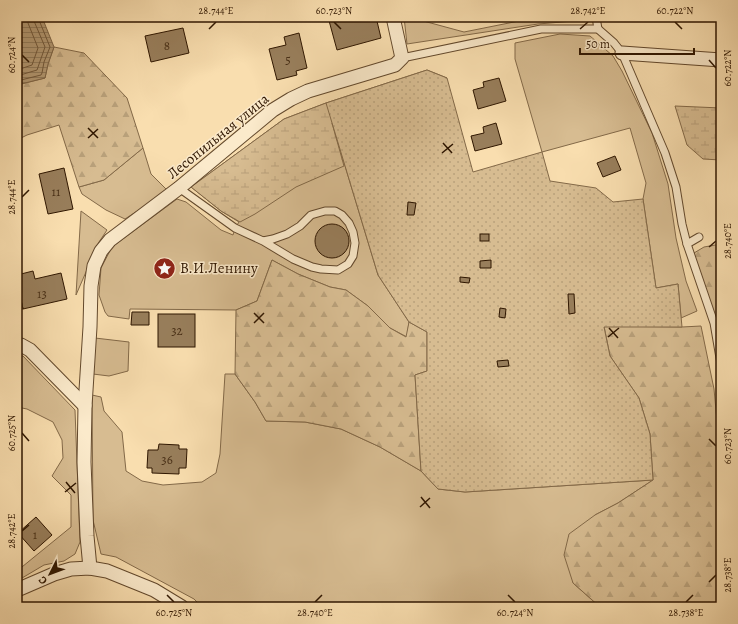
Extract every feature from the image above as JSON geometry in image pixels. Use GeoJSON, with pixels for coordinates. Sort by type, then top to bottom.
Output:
{"type":"FeatureCollection","features":[{"type":"Feature","properties":{"kind":"street"},"geometry":{"type":"LineString","coordinates":[[394,17],[402,58]]}},
{"type":"Feature","properties":{"kind":"street"},"geometry":{"type":"LineString","coordinates":[[622,53],[721,60]]}},
{"type":"Feature","properties":{"kind":"street","name":"Лесопильная улица"},"geometry":{"type":"LineString","coordinates":[[90,568],[84,470],[85,406],[91,286],[94,266],[101,251],[110,240],[179,188],[273,110],[308,91],[395,65],[402,58]]}},
{"type":"Feature","properties":{"kind":"street"},"geometry":{"type":"LineString","coordinates":[[17,345],[21,345],[30,350],[85,406]]}},
{"type":"Feature","properties":{"kind":"street"},"geometry":{"type":"LineString","coordinates":[[17,590],[54,574],[71,569],[90,568],[107,570],[154,590],[182,607]]}},
{"type":"Feature","properties":{"kind":"lane"},"geometry":{"type":"LineString","coordinates":[[596,17],[598,28],[622,53],[665,153],[676,187],[687,244],[714,323],[721,364]]}},
{"type":"Feature","properties":{"kind":"lane","name":"Лесопильная улица"},"geometry":{"type":"LineString","coordinates":[[402,58],[541,29],[598,28]]}},
{"type":"Feature","properties":{"kind":"lane"},"geometry":{"type":"LineString","coordinates":[[179,188],[235,228],[263,241],[293,259],[312,267],[338,270],[348,264],[353,256],[355,243],[353,232],[349,223],[342,215],[335,211],[325,210],[311,215],[300,226],[287,234],[263,241]]}},
{"type":"Feature","properties":{"kind":"lane"},"geometry":{"type":"LineString","coordinates":[[687,244],[699,237]]}},
{"type":"Feature","properties":{"kind":"green space"},"geometry":{"type":"Polygon","coordinates":[[[404,17],[415,17],[416,19],[464,32],[539,17],[576,17],[574,21],[538,24],[407,44],[404,17]]]}},
{"type":"Feature","properties":{"kind":"green space"},"geometry":{"type":"Polygon","coordinates":[[[560,34],[590,36],[613,56],[622,71],[652,133],[668,184],[676,238],[686,281],[697,311],[681,318],[678,284],[656,288],[643,199],[646,183],[630,128],[542,152],[515,59],[515,43],[560,34]]]}},
{"type":"Feature","properties":{"kind":"green space"},"geometry":{"type":"Polygon","coordinates":[[[54,47],[84,53],[127,98],[143,148],[104,180],[79,187],[59,125],[27,135],[17,140],[17,85],[45,78],[54,47]]]}},
{"type":"Feature","properties":{"kind":"green space"},"geometry":{"type":"Polygon","coordinates":[[[427,70],[447,78],[332,123],[344,166],[296,187],[240,222],[221,211],[191,187],[284,119],[326,103],[427,70]]]}},
{"type":"Feature","properties":{"kind":"green space"},"geometry":{"type":"Polygon","coordinates":[[[427,70],[447,78],[473,172],[542,152],[550,181],[596,188],[613,202],[643,199],[656,288],[678,284],[682,327],[604,327],[610,356],[639,398],[650,434],[653,480],[465,492],[438,489],[421,471],[415,375],[427,371],[427,332],[409,322],[378,275],[326,103],[427,70]]]}},
{"type":"Feature","properties":{"kind":"green space"},"geometry":{"type":"Polygon","coordinates":[[[326,103],[378,275],[409,322],[407,337],[390,328],[368,306],[346,290],[330,287],[298,274],[272,260],[257,301],[236,310],[130,309],[129,319],[108,316],[99,295],[101,268],[112,247],[177,199],[186,202],[221,230],[233,235],[239,222],[221,211],[191,187],[284,119],[326,103]]]}},
{"type":"Feature","properties":{"kind":"green space"},"geometry":{"type":"Polygon","coordinates":[[[675,106],[721,108],[721,160],[703,159],[687,145],[675,106]]]}},
{"type":"Feature","properties":{"kind":"green space"},"geometry":{"type":"Polygon","coordinates":[[[143,148],[151,174],[168,191],[125,219],[106,210],[82,194],[79,187],[104,180],[143,148]]]}},
{"type":"Feature","properties":{"kind":"green space"},"geometry":{"type":"Polygon","coordinates":[[[81,211],[107,230],[99,242],[76,295],[81,211]]]}},
{"type":"Feature","properties":{"kind":"green space"},"geometry":{"type":"Polygon","coordinates":[[[721,244],[721,332],[694,253],[704,247],[721,244]]]}},
{"type":"Feature","properties":{"kind":"green space"},"geometry":{"type":"Polygon","coordinates":[[[272,260],[298,274],[330,287],[346,290],[368,306],[390,328],[406,337],[409,322],[427,332],[427,371],[415,375],[421,471],[380,447],[341,429],[305,422],[266,421],[255,402],[235,374],[236,310],[257,301],[272,260]]]}},
{"type":"Feature","properties":{"kind":"green space"},"geometry":{"type":"Polygon","coordinates":[[[604,326],[701,326],[714,389],[721,464],[721,607],[600,607],[573,583],[564,555],[569,534],[595,515],[618,503],[653,480],[650,434],[639,398],[610,356],[604,326]]]}},
{"type":"Feature","properties":{"kind":"green space"},"geometry":{"type":"Polygon","coordinates":[[[95,338],[129,342],[128,371],[109,376],[93,374],[95,338]]]}},
{"type":"Feature","properties":{"kind":"green space"},"geometry":{"type":"Polygon","coordinates":[[[17,355],[23,356],[75,410],[80,542],[75,554],[64,561],[44,565],[17,581],[17,571],[71,527],[71,495],[52,476],[63,458],[62,440],[53,422],[27,409],[17,407],[17,355]]]}},
{"type":"Feature","properties":{"kind":"green space"},"geometry":{"type":"Polygon","coordinates":[[[225,374],[235,374],[255,402],[266,421],[305,422],[341,429],[380,447],[421,471],[438,489],[465,492],[653,480],[618,503],[595,515],[573,583],[600,607],[202,607],[194,599],[116,557],[101,554],[93,520],[92,395],[101,397],[104,411],[122,432],[126,471],[142,481],[163,485],[202,482],[216,473],[220,454],[225,374]]]}},
{"type":"Feature","properties":{"kind":"water"},"geometry":{"type":"Polygon","coordinates":[[[17,17],[42,17],[54,47],[45,78],[17,85],[17,17]]]}},
{"type":"Feature","properties":{"kind":"building"},"geometry":{"type":"Polygon","coordinates":[[[328,17],[376,17],[381,38],[337,50],[328,17]]]}},
{"type":"Feature","properties":{"kind":"building"},"geometry":{"type":"Polygon","coordinates":[[[183,28],[189,53],[151,62],[145,36],[183,28]]]}},
{"type":"Feature","properties":{"kind":"building"},"geometry":{"type":"Polygon","coordinates":[[[299,33],[307,68],[296,71],[297,75],[277,80],[269,49],[286,45],[284,37],[299,33]]]}},
{"type":"Feature","properties":{"kind":"building"},"geometry":{"type":"Polygon","coordinates":[[[499,78],[506,101],[478,109],[473,90],[484,87],[483,82],[499,78]]]}},
{"type":"Feature","properties":{"kind":"building"},"geometry":{"type":"Polygon","coordinates":[[[496,123],[502,144],[475,151],[471,136],[484,133],[483,127],[496,123]]]}},
{"type":"Feature","properties":{"kind":"building"},"geometry":{"type":"Polygon","coordinates":[[[615,156],[621,170],[603,177],[597,163],[615,156]]]}},
{"type":"Feature","properties":{"kind":"building"},"geometry":{"type":"Polygon","coordinates":[[[64,168],[73,209],[48,214],[39,174],[64,168]]]}},
{"type":"Feature","properties":{"kind":"building"},"geometry":{"type":"Polygon","coordinates":[[[408,202],[416,203],[414,215],[407,215],[408,202]]]}},
{"type":"Feature","properties":{"kind":"building"},"geometry":{"type":"Polygon","coordinates":[[[329,224],[335,224],[339,225],[346,231],[349,241],[348,248],[342,255],[335,258],[329,258],[325,257],[318,251],[315,244],[315,238],[316,234],[322,227],[329,224]]]}},
{"type":"Feature","properties":{"kind":"building"},"geometry":{"type":"Polygon","coordinates":[[[480,234],[489,234],[489,241],[480,241],[480,234]]]}},
{"type":"Feature","properties":{"kind":"building"},"geometry":{"type":"Polygon","coordinates":[[[491,260],[491,268],[480,268],[480,261],[491,260]]]}},
{"type":"Feature","properties":{"kind":"building"},"geometry":{"type":"Polygon","coordinates":[[[33,271],[35,279],[61,273],[67,299],[23,309],[17,275],[33,271]]]}},
{"type":"Feature","properties":{"kind":"building"},"geometry":{"type":"Polygon","coordinates":[[[460,277],[470,278],[469,283],[460,282],[460,277]]]}},
{"type":"Feature","properties":{"kind":"building"},"geometry":{"type":"Polygon","coordinates":[[[18,286],[23,309],[17,308],[18,286]]]}},
{"type":"Feature","properties":{"kind":"building"},"geometry":{"type":"Polygon","coordinates":[[[568,294],[574,294],[575,313],[569,314],[568,294]]]}},
{"type":"Feature","properties":{"kind":"building"},"geometry":{"type":"Polygon","coordinates":[[[500,308],[506,309],[505,318],[499,317],[500,308]]]}},
{"type":"Feature","properties":{"kind":"building"},"geometry":{"type":"Polygon","coordinates":[[[132,312],[149,312],[149,325],[131,325],[132,312]]]}},
{"type":"Feature","properties":{"kind":"building"},"geometry":{"type":"Polygon","coordinates":[[[158,314],[195,314],[195,347],[158,347],[158,314]]]}},
{"type":"Feature","properties":{"kind":"building"},"geometry":{"type":"Polygon","coordinates":[[[508,360],[509,366],[498,367],[497,361],[508,360]]]}},
{"type":"Feature","properties":{"kind":"building"},"geometry":{"type":"Polygon","coordinates":[[[159,444],[179,445],[179,449],[187,449],[186,468],[179,468],[179,474],[152,473],[152,468],[147,468],[148,450],[158,450],[159,444]]]}},
{"type":"Feature","properties":{"kind":"building"},"geometry":{"type":"Polygon","coordinates":[[[36,517],[52,535],[34,551],[18,533],[36,517]]]}},
{"type":"Feature","properties":{"kind":"place","name":"В.И.Ленину"},"geometry":{"type":"Point","coordinates":[164,268]}}]}
